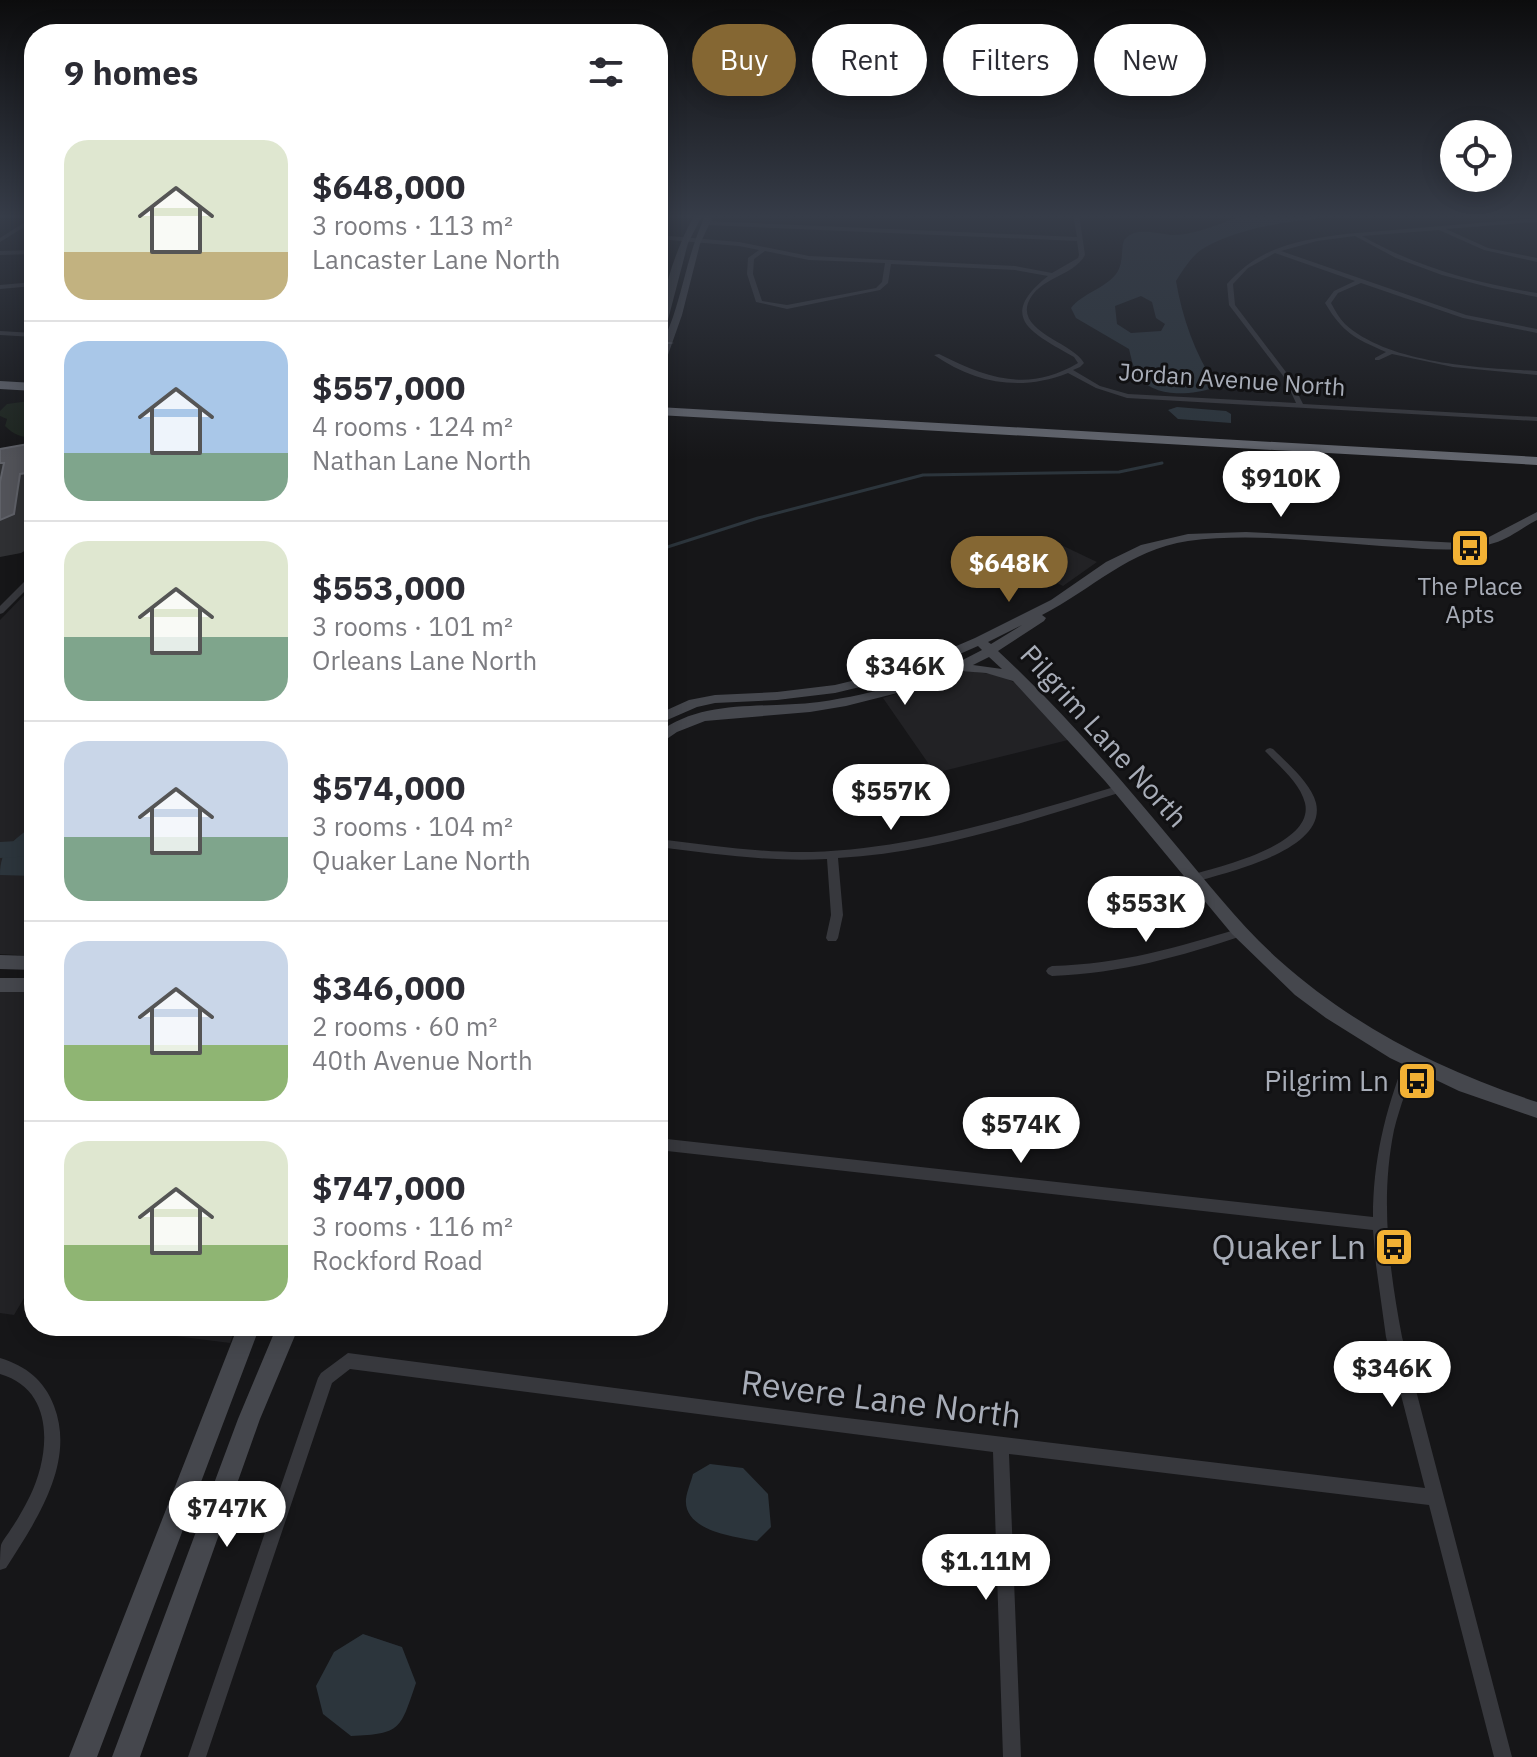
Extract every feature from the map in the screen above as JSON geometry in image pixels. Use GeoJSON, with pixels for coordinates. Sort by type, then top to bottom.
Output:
{"type":"FeatureCollection","features":[{"type":"Feature","properties":{"kind":"highway"},"geometry":{"type":"LineString","coordinates":[[0,375],[24,376]]}},
{"type":"Feature","properties":{"kind":"highway"},"geometry":{"type":"LineString","coordinates":[[0,385],[24,386]]}},
{"type":"Feature","properties":{"kind":"highway"},"geometry":{"type":"LineString","coordinates":[[668,412],[1537,461]]}},
{"type":"Feature","properties":{"kind":"highway"},"geometry":{"type":"LineString","coordinates":[[668,423],[1537,471]]}},
{"type":"Feature","properties":{"kind":"street"},"geometry":{"type":"LineString","coordinates":[[668,318],[673,296]]}},
{"type":"Feature","properties":{"kind":"street"},"geometry":{"type":"LineString","coordinates":[[668,327],[678,296]]}},
{"type":"Feature","properties":{"kind":"street"},"geometry":{"type":"LineString","coordinates":[[756,296],[770,306],[787,307],[846,296]]}},
{"type":"Feature","properties":{"kind":"street"},"geometry":{"type":"LineString","coordinates":[[937,355],[980,377],[1004,382],[1029,382],[1078,366],[1080,359],[1032,328],[1023,314],[1024,301],[1029,296]]}},
{"type":"Feature","properties":{"kind":"street"},"geometry":{"type":"LineString","coordinates":[[1229,296],[1237,312],[1287,377],[1301,406]]}},
{"type":"Feature","properties":{"kind":"street"},"geometry":{"type":"LineString","coordinates":[[1331,296],[1328,299],[1329,308],[1346,328],[1392,351],[1455,367],[1537,373]]}},
{"type":"Feature","properties":{"kind":"street"},"geometry":{"type":"LineString","coordinates":[[1404,296],[1465,317],[1537,331]]}},
{"type":"Feature","properties":{"kind":"street"},"geometry":{"type":"LineString","coordinates":[[1455,324],[1465,317]]}},
{"type":"Feature","properties":{"kind":"street"},"geometry":{"type":"LineString","coordinates":[[0,333],[24,334]]}},
{"type":"Feature","properties":{"kind":"street"},"geometry":{"type":"LineString","coordinates":[[1377,359],[1392,351]]}},
{"type":"Feature","properties":{"kind":"street","name":"Jordan Avenue North"},"geometry":{"type":"LineString","coordinates":[[1068,370],[1098,387],[1127,396],[1537,419]]}},
{"type":"Feature","properties":{"kind":"street"},"geometry":{"type":"LineString","coordinates":[[955,670],[986,646],[1046,614],[1055,603],[1126,556],[1188,538],[1246,535],[1460,547],[1493,540],[1537,515]]}},
{"type":"Feature","properties":{"kind":"street"},"geometry":{"type":"LineString","coordinates":[[0,611],[24,587]]}},
{"type":"Feature","properties":{"kind":"street"},"geometry":{"type":"LineString","coordinates":[[668,715],[694,703],[715,699],[777,696],[877,680],[986,646]]}},
{"type":"Feature","properties":{"kind":"street","name":"Pilgrim Lane North"},"geometry":{"type":"LineString","coordinates":[[986,646],[1021,679],[1121,789],[1272,965],[1342,1020],[1411,1060],[1483,1092],[1537,1110]]}},
{"type":"Feature","properties":{"kind":"street"},"geometry":{"type":"LineString","coordinates":[[668,733],[677,726],[715,713],[797,709],[838,703],[904,688],[955,670],[986,669],[1021,679]]}},
{"type":"Feature","properties":{"kind":"street"},"geometry":{"type":"LineString","coordinates":[[1195,878],[1277,850],[1304,834],[1313,809],[1310,796],[1291,769],[1270,751]]}},
{"type":"Feature","properties":{"kind":"street"},"geometry":{"type":"LineString","coordinates":[[668,844],[772,855],[832,855],[941,841],[1121,789]]}},
{"type":"Feature","properties":{"kind":"street"},"geometry":{"type":"LineString","coordinates":[[832,855],[837,915],[832,938]]}},
{"type":"Feature","properties":{"kind":"street"},"geometry":{"type":"LineString","coordinates":[[1052,971],[1108,969],[1151,961],[1241,932]]}},
{"type":"Feature","properties":{"kind":"street"},"geometry":{"type":"LineString","coordinates":[[0,962],[24,963]]}},
{"type":"Feature","properties":{"kind":"street"},"geometry":{"type":"LineString","coordinates":[[0,985],[24,985]]}},
{"type":"Feature","properties":{"kind":"street"},"geometry":{"type":"LineString","coordinates":[[1411,1060],[1390,1116],[1377,1224],[1382,1273],[1394,1337],[1503,1757]]}},
{"type":"Feature","properties":{"kind":"street"},"geometry":{"type":"LineString","coordinates":[[668,1145],[1377,1224]]}},
{"type":"Feature","properties":{"kind":"street"},"geometry":{"type":"LineString","coordinates":[[83,1757],[245,1336]]}},
{"type":"Feature","properties":{"kind":"street"},"geometry":{"type":"LineString","coordinates":[[126,1757],[249,1419],[284,1336]]}},
{"type":"Feature","properties":{"kind":"street","name":"Revere Lane North"},"geometry":{"type":"LineString","coordinates":[[197,1757],[326,1378],[348,1361],[1435,1497]]}},
{"type":"Feature","properties":{"kind":"street"},"geometry":{"type":"LineString","coordinates":[[0,1366],[24,1376],[39,1391],[49,1410],[53,1434],[50,1461],[41,1491],[0,1562]]}},
{"type":"Feature","properties":{"kind":"street"},"geometry":{"type":"LineString","coordinates":[[1001,1445],[1012,1757]]}},
{"type":"Feature","properties":{"kind":"shaded area"},"geometry":{"type":"Polygon","coordinates":[[[1085,296],[1179,296],[1190,335],[1215,384],[1214,388],[1172,393],[1152,388],[1137,374],[1129,349],[1076,318],[1071,308],[1085,296]],[[1141,296],[1115,306],[1117,324],[1131,333],[1161,331],[1165,324],[1156,318],[1152,302],[1141,296]]]}},
{"type":"Feature","properties":{"kind":"shaded area"},"geometry":{"type":"Polygon","coordinates":[[[24,402],[24,436],[5,426],[7,419],[0,416],[0,411],[7,404],[24,402]]]}},
{"type":"Feature","properties":{"kind":"shaded area"},"geometry":{"type":"Polygon","coordinates":[[[1177,407],[1226,411],[1231,414],[1231,423],[1178,419],[1168,410],[1177,407]]]}},
{"type":"Feature","properties":{"kind":"shaded area"},"geometry":{"type":"Polygon","coordinates":[[[1057,543],[1097,562],[1063,586],[1023,566],[1057,543]]]}},
{"type":"Feature","properties":{"kind":"shaded area"},"geometry":{"type":"Polygon","coordinates":[[[24,595],[24,955],[0,954],[0,620],[24,595]]]}},
{"type":"Feature","properties":{"kind":"shaded area"},"geometry":{"type":"Polygon","coordinates":[[[966,671],[1000,675],[1019,685],[1068,740],[935,773],[883,698],[966,671]]]}},
{"type":"Feature","properties":{"kind":"shaded area"},"geometry":{"type":"Polygon","coordinates":[[[24,832],[24,876],[0,875],[2,858],[14,840],[24,832]]]}},
{"type":"Feature","properties":{"kind":"shaded area"},"geometry":{"type":"Polygon","coordinates":[[[0,992],[24,992],[24,1298],[14,1315],[0,1313],[0,992]]]}},
{"type":"Feature","properties":{"kind":"shaded area"},"geometry":{"type":"Polygon","coordinates":[[[175,1336],[232,1336],[230,1343],[175,1336]]]}},
{"type":"Feature","properties":{"kind":"shaded area"},"geometry":{"type":"Polygon","coordinates":[[[710,1464],[743,1468],[768,1494],[771,1527],[757,1541],[712,1530],[701,1525],[687,1510],[686,1499],[693,1474],[710,1464]]]}},
{"type":"Feature","properties":{"kind":"shaded area"},"geometry":{"type":"Polygon","coordinates":[[[363,1634],[402,1647],[416,1683],[397,1726],[380,1733],[351,1736],[323,1714],[316,1686],[334,1652],[363,1634]]]}},
{"type":"Feature","properties":{"kind":"building"},"geometry":{"type":"Polygon","coordinates":[[[24,445],[24,473],[20,474],[14,514],[0,520],[0,482],[4,463],[0,463],[0,449],[24,445]]]}},
{"type":"Feature","properties":{"kind":"waterway"},"geometry":{"type":"LineString","coordinates":[[668,547],[758,518],[923,475],[1119,472],[1162,463]]}},
{"type":"Feature","properties":{"kind":"waterway"},"geometry":{"type":"LineString","coordinates":[[0,850],[24,849]]}},
{"type":"Feature","properties":{"kind":"place","name":"The Place Apts"},"geometry":{"type":"Point","coordinates":[1470,548]}},
{"type":"Feature","properties":{"kind":"place","name":"Pilgrim Ln"},"geometry":{"type":"Point","coordinates":[1417,1081]}},
{"type":"Feature","properties":{"kind":"place","name":"Quaker Ln"},"geometry":{"type":"Point","coordinates":[1394,1247]}}]}
